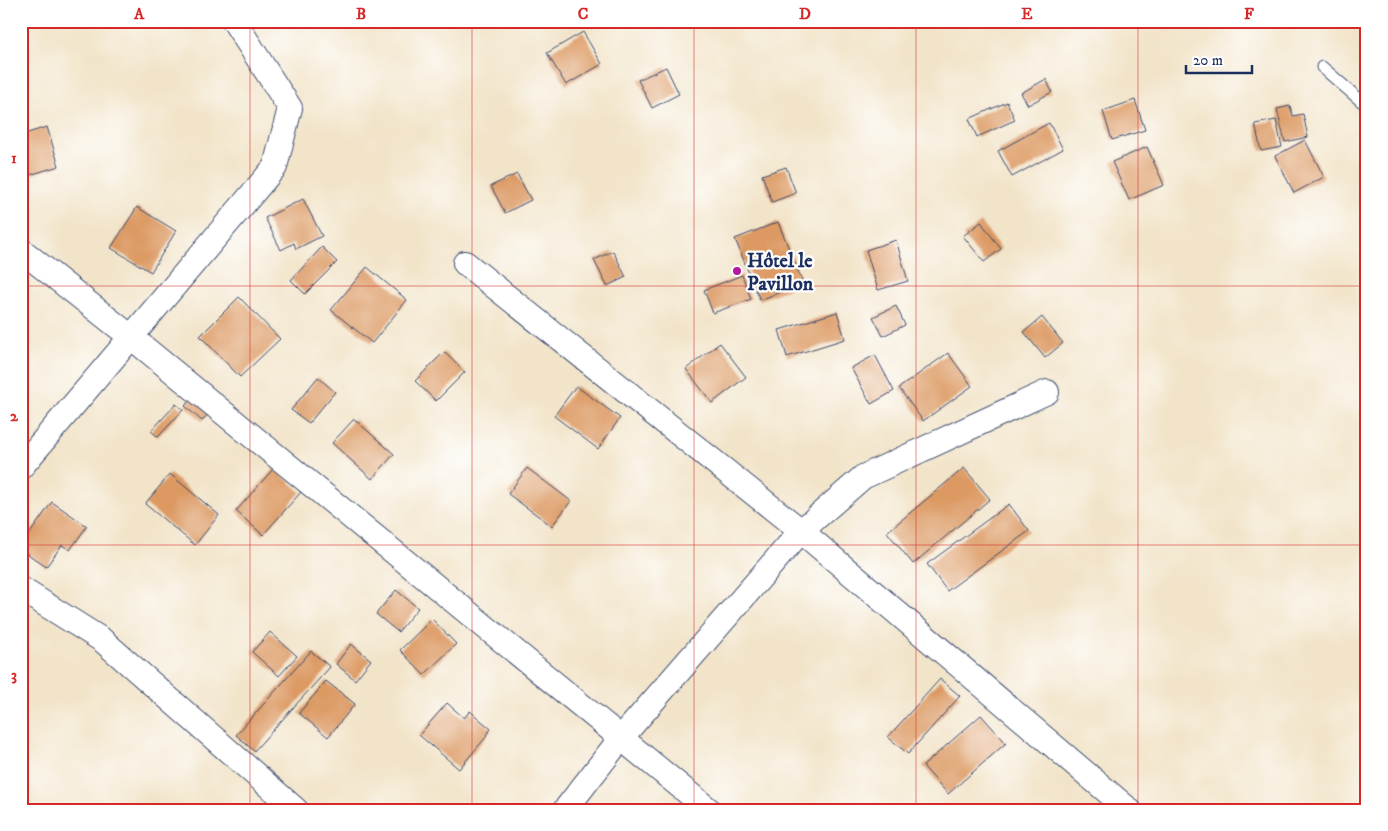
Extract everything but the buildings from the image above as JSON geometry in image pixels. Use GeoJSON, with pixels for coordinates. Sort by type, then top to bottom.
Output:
{"type":"FeatureCollection","features":[{"type":"Feature","properties":{"kind":"street"},"geometry":{"type":"LineString","coordinates":[[21,467],[275,167],[290,108],[234,21]]}},
{"type":"Feature","properties":{"kind":"street"},"geometry":{"type":"LineString","coordinates":[[21,250],[131,337],[709,810]]}},
{"type":"Feature","properties":{"kind":"street"},"geometry":{"type":"LineString","coordinates":[[464,263],[801,531],[1129,810]]}},
{"type":"Feature","properties":{"kind":"street"},"geometry":{"type":"LineString","coordinates":[[565,810],[622,738],[801,531],[863,478],[1047,392]]}},
{"type":"Feature","properties":{"kind":"street"},"geometry":{"type":"LineString","coordinates":[[21,590],[102,640],[296,810]]}},
{"type":"Feature","properties":{"kind":"lane"},"geometry":{"type":"LineString","coordinates":[[1322,67],[1367,106]]}},
{"type":"Feature","properties":{"kind":"place","name":"Hôtel le Pavillon"},"geometry":{"type":"Point","coordinates":[737,271]}}]}
